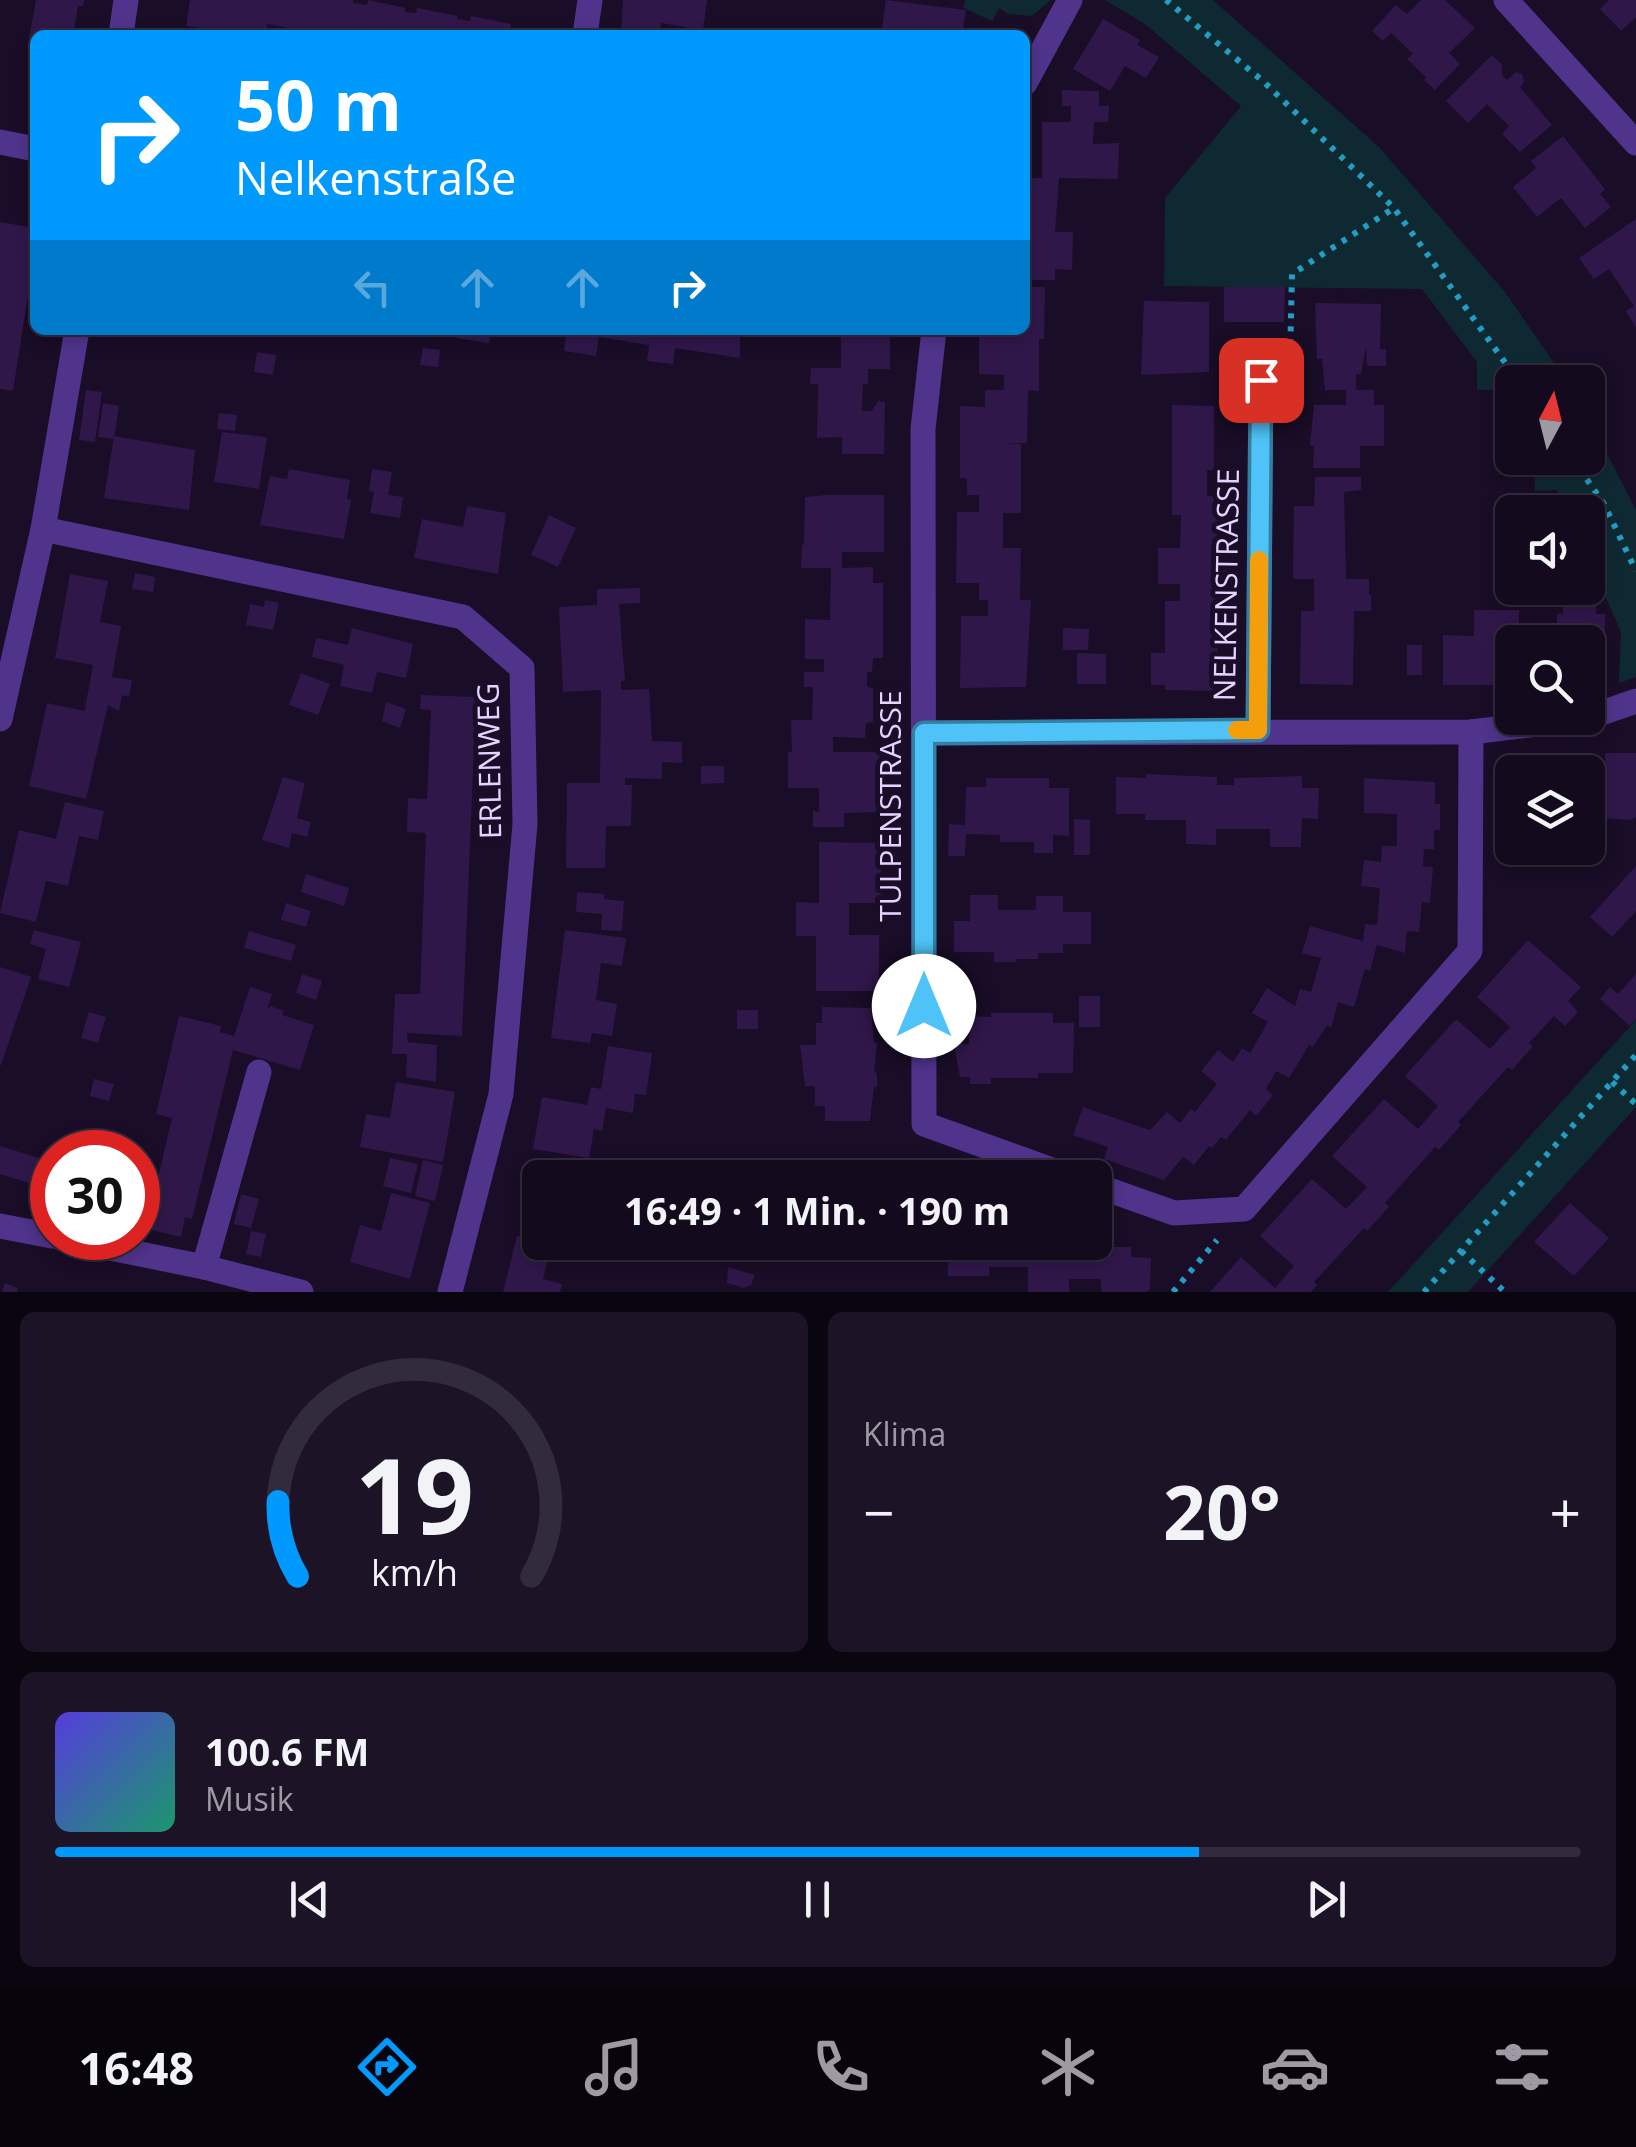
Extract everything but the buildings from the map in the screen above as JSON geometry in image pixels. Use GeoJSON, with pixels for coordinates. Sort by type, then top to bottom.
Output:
{"type":"FeatureCollection","features":[{"type":"Feature","properties":{"kind":"street"},"geometry":{"type":"LineString","coordinates":[[122,30],[126,0]]}},
{"type":"Feature","properties":{"kind":"street"},"geometry":{"type":"LineString","coordinates":[[1030,74],[1070,0]]}},
{"type":"Feature","properties":{"kind":"street"},"geometry":{"type":"LineString","coordinates":[[1506,0],[1636,143]]}},
{"type":"Feature","properties":{"kind":"street"},"geometry":{"type":"LineString","coordinates":[[583,1],[586,30]]}},
{"type":"Feature","properties":{"kind":"street"},"geometry":{"type":"LineString","coordinates":[[0,142],[30,149]]}},
{"type":"Feature","properties":{"kind":"street"},"geometry":{"type":"LineString","coordinates":[[0,720],[12,618],[43,529],[76,335]]}},
{"type":"Feature","properties":{"kind":"street","name":"TULPENSTRASSE"},"geometry":{"type":"LineString","coordinates":[[933,335],[923,429],[924,1124],[1024,1160]]}},
{"type":"Feature","properties":{"kind":"street","name":"NELKENSTRASSE"},"geometry":{"type":"LineString","coordinates":[[1258,730],[1261,380]]}},
{"type":"Feature","properties":{"kind":"street","name":"ERLENWEG"},"geometry":{"type":"LineString","coordinates":[[43,529],[463,617],[522,668],[526,824],[502,1094],[450,1292]]}},
{"type":"Feature","properties":{"kind":"street","name":"NELKENSTRASSE"},"geometry":{"type":"LineString","coordinates":[[924,733],[1471,732],[1586,718],[1636,701]]}},
{"type":"Feature","properties":{"kind":"street"},"geometry":{"type":"LineString","coordinates":[[1112,1191],[1174,1213],[1244,1208],[1470,951],[1471,732]]}},
{"type":"Feature","properties":{"kind":"street"},"geometry":{"type":"LineString","coordinates":[[204,1267],[258,1072]]}},
{"type":"Feature","properties":{"kind":"street"},"geometry":{"type":"LineString","coordinates":[[0,1226],[30,1232]]}},
{"type":"Feature","properties":{"kind":"street"},"geometry":{"type":"LineString","coordinates":[[160,1258],[204,1267],[257,1286],[301,1292]]}},
{"type":"Feature","properties":{"kind":"path"},"geometry":{"type":"LineString","coordinates":[[1166,0],[1264,82],[1394,208],[1508,365]]}},
{"type":"Feature","properties":{"kind":"path"},"geometry":{"type":"LineString","coordinates":[[1261,380],[1290,359],[1292,274],[1394,208]]}},
{"type":"Feature","properties":{"kind":"path"},"geometry":{"type":"LineString","coordinates":[[1584,475],[1604,504],[1636,571]]}},
{"type":"Feature","properties":{"kind":"path"},"geometry":{"type":"LineString","coordinates":[[1424,1292],[1636,1055]]}},
{"type":"Feature","properties":{"kind":"path"},"geometry":{"type":"LineString","coordinates":[[1612,1082],[1636,1104]]}},
{"type":"Feature","properties":{"kind":"path"},"geometry":{"type":"LineString","coordinates":[[1173,1292],[1244,1208]]}},
{"type":"Feature","properties":{"kind":"path"},"geometry":{"type":"LineString","coordinates":[[1461,1251],[1505,1292]]}},
{"type":"Feature","properties":{"kind":"shaded area"},"geometry":{"type":"Polygon","coordinates":[[[965,0],[1051,0],[1032,16],[1008,14],[999,8],[992,21],[964,8],[965,0]]]}},
{"type":"Feature","properties":{"kind":"shaded area"},"geometry":{"type":"Polygon","coordinates":[[[1105,0],[1213,0],[1379,147],[1505,292],[1555,365],[1495,365],[1495,390],[1477,390],[1477,362],[1422,289],[1164,286],[1165,198],[1241,106],[1145,24],[1105,0]]]}},
{"type":"Feature","properties":{"kind":"shaded area"},"geometry":{"type":"Polygon","coordinates":[[[1605,450],[1636,510],[1636,677],[1619,683],[1621,632],[1605,596],[1605,495],[1535,491],[1535,475],[1605,475],[1605,450]]]}},
{"type":"Feature","properties":{"kind":"shaded area"},"geometry":{"type":"Polygon","coordinates":[[[1636,1020],[1636,1107],[1468,1292],[1388,1292],[1636,1020]]]}},
{"type":"Feature","properties":{"kind":"slow traffic"},"geometry":{"type":"LineString","coordinates":[[1237,730],[1258,730],[1259,560]]}},
{"type":"Feature","properties":{"kind":"route"},"geometry":{"type":"LineString","coordinates":[[924,1006],[924,733],[1258,730],[1261,380]]}}]}
